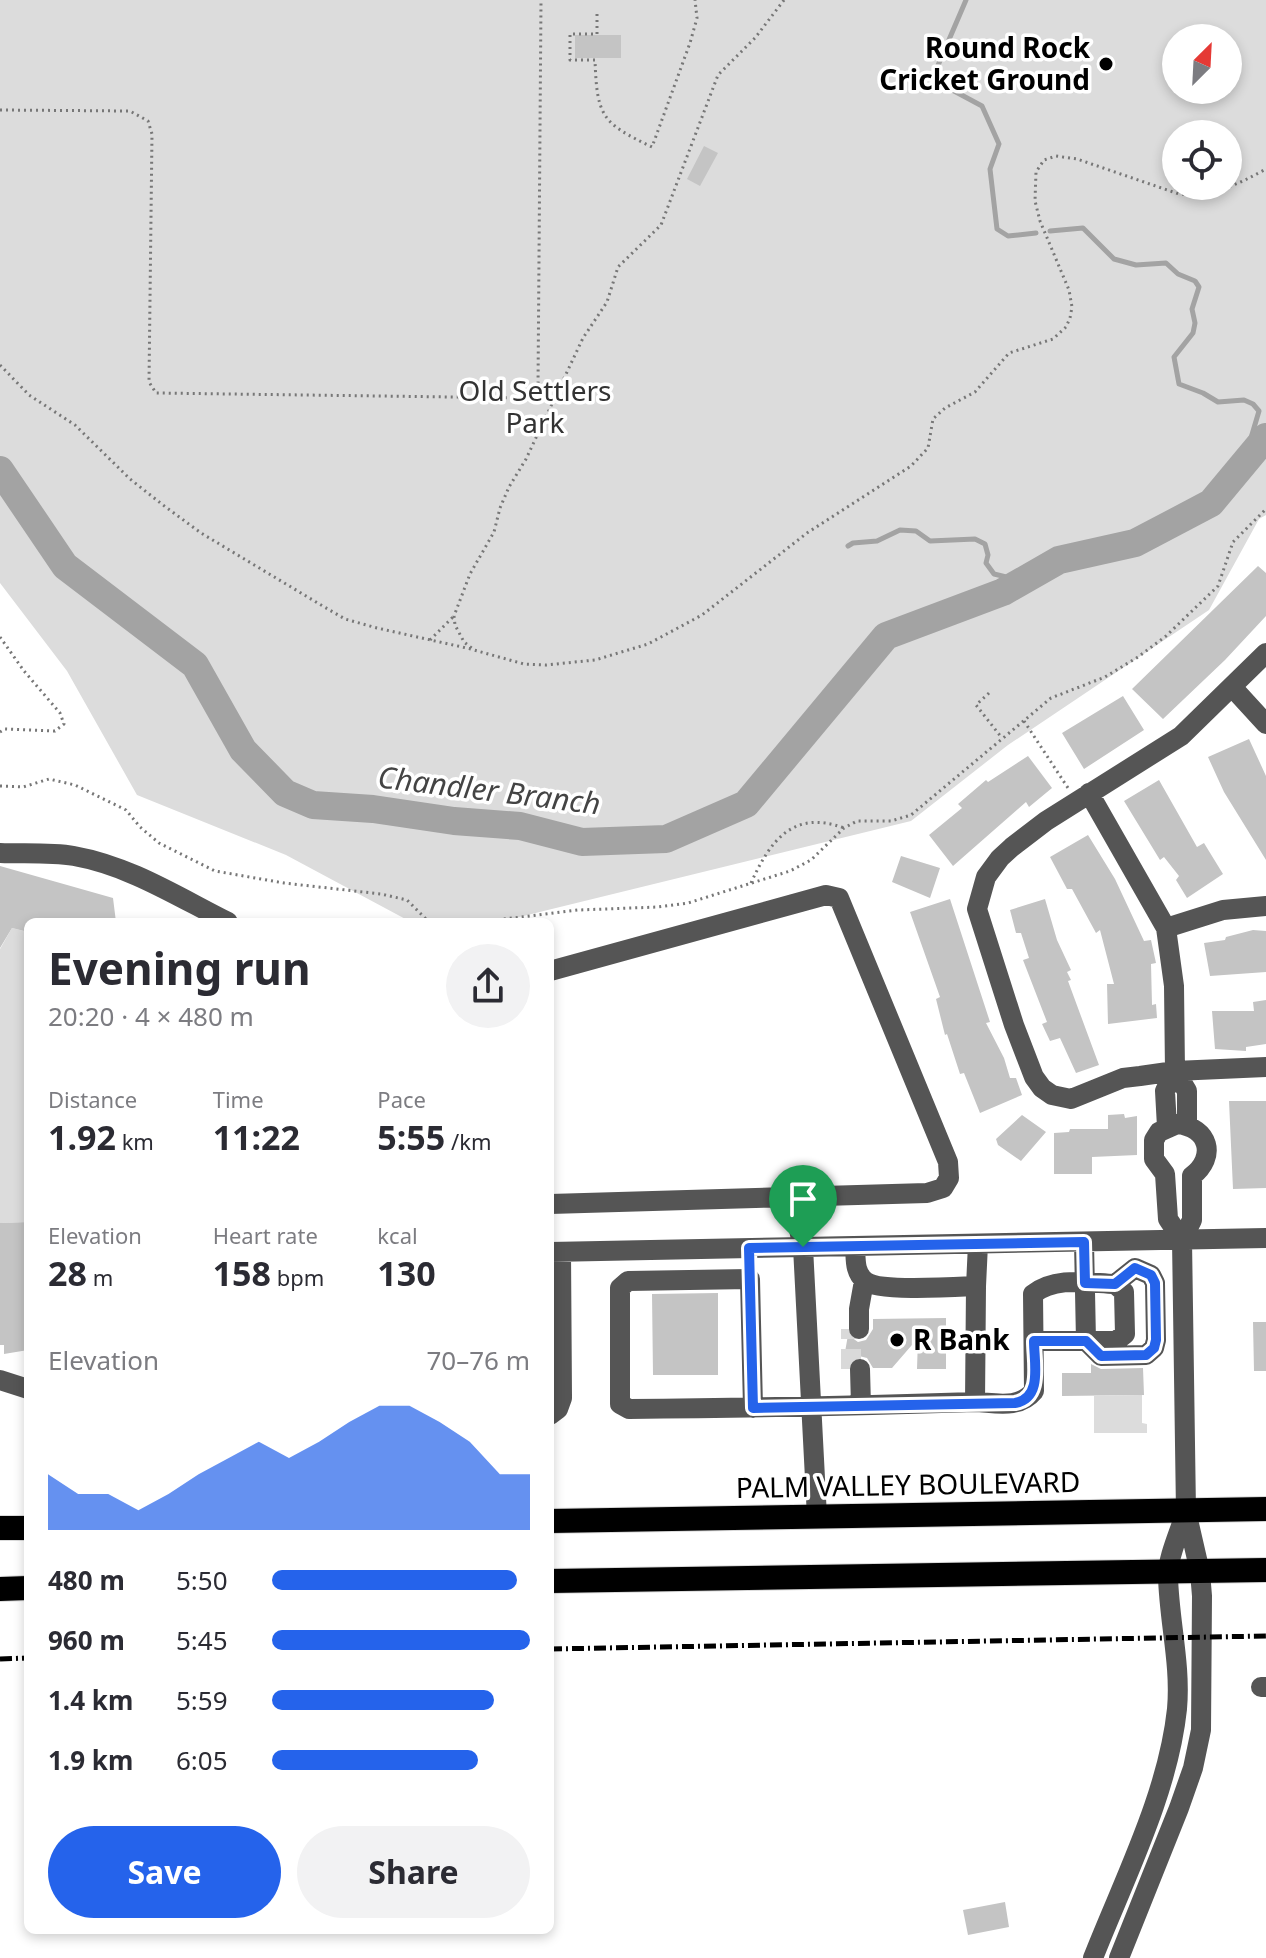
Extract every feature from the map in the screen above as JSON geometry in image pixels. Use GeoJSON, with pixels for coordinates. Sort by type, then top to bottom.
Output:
{"type":"FeatureCollection","features":[{"type":"Feature","properties":{"kind":"highway","name":"PALM VALLEY BOULEVARD"},"geometry":{"type":"LineString","coordinates":[[554,1521],[1266,1509]]}},
{"type":"Feature","properties":{"kind":"highway"},"geometry":{"type":"LineString","coordinates":[[0,1528],[24,1528]]}},
{"type":"Feature","properties":{"kind":"highway"},"geometry":{"type":"LineString","coordinates":[[554,1581],[1266,1570]]}},
{"type":"Feature","properties":{"kind":"highway"},"geometry":{"type":"LineString","coordinates":[[0,1589],[24,1588]]}},
{"type":"Feature","properties":{"kind":"street"},"geometry":{"type":"LineString","coordinates":[[1266,653],[1181,736],[1046,821],[1000,858],[986,877],[977,909],[1034,1077],[1042,1088],[1060,1099],[1071,1099],[1123,1078],[1175,1071],[1266,1067]]}},
{"type":"Feature","properties":{"kind":"street"},"geometry":{"type":"LineString","coordinates":[[1233,688],[1266,724]]}},
{"type":"Feature","properties":{"kind":"street"},"geometry":{"type":"LineString","coordinates":[[1083,798],[1166,928],[1174,986],[1175,1071],[1165,1091],[1177,1126]]}},
{"type":"Feature","properties":{"kind":"street"},"geometry":{"type":"LineString","coordinates":[[0,853],[71,856],[99,862],[145,880],[220,918]]}},
{"type":"Feature","properties":{"kind":"street"},"geometry":{"type":"LineString","coordinates":[[554,970],[826,895],[839,898],[948,1162],[949,1178],[943,1188],[927,1193],[554,1204]]}},
{"type":"Feature","properties":{"kind":"street"},"geometry":{"type":"LineString","coordinates":[[1166,928],[1223,910],[1266,906]]}},
{"type":"Feature","properties":{"kind":"street"},"geometry":{"type":"LineString","coordinates":[[1119,1958],[1193,1768],[1201,1730],[1200,1572],[1186,1511],[1182,1240],[1192,1220],[1192,1176],[1200,1169],[1207,1149],[1198,1130],[1177,1126],[1154,1140],[1152,1150],[1158,1168],[1165,1174],[1168,1219],[1182,1240]]}},
{"type":"Feature","properties":{"kind":"street"},"geometry":{"type":"LineString","coordinates":[[781,1198],[796,1217],[803,1247],[817,1517]]}},
{"type":"Feature","properties":{"kind":"street"},"geometry":{"type":"LineString","coordinates":[[554,1412],[562,1398],[556,1252],[1266,1238]]}},
{"type":"Feature","properties":{"kind":"street"},"geometry":{"type":"LineString","coordinates":[[1084,1242],[1086,1341],[1101,1356],[1146,1355],[1154,1348],[1155,1283],[1151,1275],[1135,1268],[1115,1284]]}},
{"type":"Feature","properties":{"kind":"street"},"geometry":{"type":"LineString","coordinates":[[975,1402],[978,1244]]}},
{"type":"Feature","properties":{"kind":"street"},"geometry":{"type":"LineString","coordinates":[[855,1246],[856,1270],[864,1281],[875,1287],[976,1286]]}},
{"type":"Feature","properties":{"kind":"street"},"geometry":{"type":"LineString","coordinates":[[749,1248],[753,1408]]}},
{"type":"Feature","properties":{"kind":"street"},"geometry":{"type":"LineString","coordinates":[[750,1279],[628,1281],[623,1284],[620,1288],[620,1404],[629,1409],[1026,1401],[1034,1391],[1033,1294],[1055,1283],[1115,1284],[1124,1292],[1125,1334],[1116,1341],[1034,1341]]}},
{"type":"Feature","properties":{"kind":"street"},"geometry":{"type":"LineString","coordinates":[[856,1322],[864,1281]]}},
{"type":"Feature","properties":{"kind":"street"},"geometry":{"type":"LineString","coordinates":[[855,1369],[856,1406]]}},
{"type":"Feature","properties":{"kind":"street"},"geometry":{"type":"LineString","coordinates":[[0,1380],[24,1388]]}},
{"type":"Feature","properties":{"kind":"street"},"geometry":{"type":"LineString","coordinates":[[1093,1958],[1161,1785],[1171,1744],[1177,1709],[1178,1670],[1167,1572],[1186,1511]]}},
{"type":"Feature","properties":{"kind":"path"},"geometry":{"type":"LineString","coordinates":[[0,110],[130,111],[148,121],[152,134],[149,383],[156,393],[526,398],[534,394],[538,386],[541,0]]}},
{"type":"Feature","properties":{"kind":"path"},"geometry":{"type":"LineString","coordinates":[[597,14],[597,34],[570,34],[570,60],[595,60],[601,110],[610,124],[652,147],[690,43],[697,18],[695,0]]}},
{"type":"Feature","properties":{"kind":"path"},"geometry":{"type":"LineString","coordinates":[[430,640],[454,616],[470,574],[494,532],[509,487],[526,459],[583,338],[607,302],[618,267],[661,225],[718,75],[755,38],[784,0]]}},
{"type":"Feature","properties":{"kind":"path"},"geometry":{"type":"LineString","coordinates":[[0,365],[29,395],[75,425],[130,479],[201,533],[345,619],[524,664],[595,660],[648,644],[702,615],[807,533],[911,466],[928,448],[933,419],[945,408],[975,392],[1009,353],[1053,339],[1066,327],[1072,307],[1069,290],[1035,201],[1036,172],[1044,160],[1056,156],[1077,159],[1179,194],[1195,195],[1221,191],[1266,169]]}},
{"type":"Feature","properties":{"kind":"path"},"geometry":{"type":"LineString","coordinates":[[513,918],[578,910],[688,903],[790,871],[811,860],[844,828],[857,821],[891,821],[911,815],[1051,698],[1105,677],[1166,636],[1218,586],[1233,542],[1266,509]]}},
{"type":"Feature","properties":{"kind":"path"},"geometry":{"type":"LineString","coordinates":[[454,616],[459,632],[474,650]]}},
{"type":"Feature","properties":{"kind":"path"},"geometry":{"type":"LineString","coordinates":[[0,637],[60,713],[64,724],[55,731],[5,729],[0,732]]}},
{"type":"Feature","properties":{"kind":"path"},"geometry":{"type":"LineString","coordinates":[[989,693],[976,705],[1002,738]]}},
{"type":"Feature","properties":{"kind":"path"},"geometry":{"type":"LineString","coordinates":[[1024,721],[1083,798]]}},
{"type":"Feature","properties":{"kind":"path"},"geometry":{"type":"LineString","coordinates":[[0,786],[23,787],[49,779],[75,785],[126,810],[159,843],[215,871],[284,883],[381,894],[407,900],[425,918]]}},
{"type":"Feature","properties":{"kind":"path"},"geometry":{"type":"LineString","coordinates":[[751,884],[763,856],[780,835],[803,822],[844,828]]}},
{"type":"Feature","properties":{"kind":"green space","name":"Old Settlers Park"},"geometry":{"type":"Polygon","coordinates":[[[0,0],[1266,0],[1266,515],[1259,519],[1209,610],[1008,745],[911,821],[515,918],[404,918],[286,855],[137,795],[67,671],[0,583],[0,0]]]}},
{"type":"Feature","properties":{"kind":"green space"},"geometry":{"type":"Polygon","coordinates":[[[12,928],[24,931],[24,1222],[0,1223],[0,949],[12,928]]]}},
{"type":"Feature","properties":{"kind":"green space"},"geometry":{"type":"Polygon","coordinates":[[[1142,1395],[1142,1423],[1147,1424],[1147,1433],[1094,1433],[1094,1396],[1142,1395]]]}},
{"type":"Feature","properties":{"kind":"building"},"geometry":{"type":"Polygon","coordinates":[[[575,35],[621,35],[621,58],[575,58],[575,35]]]}},
{"type":"Feature","properties":{"kind":"building"},"geometry":{"type":"Polygon","coordinates":[[[704,146],[718,153],[700,186],[687,179],[704,146]]]}},
{"type":"Feature","properties":{"kind":"building"},"geometry":{"type":"Polygon","coordinates":[[[1258,566],[1266,573],[1266,616],[1163,719],[1132,689],[1258,566]]]}},
{"type":"Feature","properties":{"kind":"building"},"geometry":{"type":"Polygon","coordinates":[[[1123,696],[1144,730],[1084,769],[1062,733],[1123,696]]]}},
{"type":"Feature","properties":{"kind":"building"},"geometry":{"type":"Polygon","coordinates":[[[1249,739],[1266,776],[1266,860],[1224,792],[1208,757],[1249,739]]]}},
{"type":"Feature","properties":{"kind":"building"},"geometry":{"type":"Polygon","coordinates":[[[1028,756],[1052,788],[1029,807],[1026,802],[953,866],[929,835],[962,808],[958,804],[986,780],[988,782],[1028,756]]]}},
{"type":"Feature","properties":{"kind":"building"},"geometry":{"type":"Polygon","coordinates":[[[1159,780],[1197,847],[1204,843],[1223,874],[1187,898],[1176,880],[1179,876],[1164,857],[1160,860],[1124,801],[1159,780]]]}},
{"type":"Feature","properties":{"kind":"building"},"geometry":{"type":"Polygon","coordinates":[[[1088,835],[1115,879],[1144,941],[1151,940],[1156,963],[1151,964],[1152,1005],[1156,1004],[1157,1018],[1108,1024],[1107,984],[1114,984],[1100,930],[1096,933],[1050,857],[1088,835]]]}},
{"type":"Feature","properties":{"kind":"building"},"geometry":{"type":"Polygon","coordinates":[[[901,856],[940,868],[930,898],[892,882],[901,856]]]}},
{"type":"Feature","properties":{"kind":"building"},"geometry":{"type":"Polygon","coordinates":[[[0,866],[113,898],[116,918],[24,918],[24,931],[12,928],[0,948],[0,866]]]}},
{"type":"Feature","properties":{"kind":"building"},"geometry":{"type":"Polygon","coordinates":[[[950,899],[990,1022],[986,1023],[1004,1058],[1010,1078],[1016,1078],[1022,1095],[980,1113],[945,1035],[936,999],[940,997],[910,912],[950,899]]]}},
{"type":"Feature","properties":{"kind":"building"},"geometry":{"type":"Polygon","coordinates":[[[1045,899],[1057,940],[1071,970],[1067,972],[1071,980],[1068,981],[1099,1065],[1076,1073],[1060,1038],[1050,1041],[1042,1024],[1047,1022],[1023,960],[1029,958],[1021,933],[1016,933],[1010,910],[1045,899]]]}},
{"type":"Feature","properties":{"kind":"building"},"geometry":{"type":"Polygon","coordinates":[[[1253,930],[1266,931],[1266,972],[1210,976],[1204,943],[1225,940],[1226,937],[1253,930]]]}},
{"type":"Feature","properties":{"kind":"building"},"geometry":{"type":"Polygon","coordinates":[[[1266,1000],[1266,1044],[1246,1047],[1246,1051],[1215,1049],[1212,1011],[1254,1011],[1253,1002],[1266,1000]]]}},
{"type":"Feature","properties":{"kind":"building"},"geometry":{"type":"Polygon","coordinates":[[[1229,1101],[1266,1101],[1266,1188],[1233,1189],[1229,1101]]]}},
{"type":"Feature","properties":{"kind":"building"},"geometry":{"type":"Polygon","coordinates":[[[1124,1114],[1125,1118],[1137,1116],[1137,1155],[1092,1157],[1092,1174],[1054,1174],[1054,1133],[1069,1132],[1070,1129],[1108,1129],[1108,1115],[1124,1114]]]}},
{"type":"Feature","properties":{"kind":"building"},"geometry":{"type":"Polygon","coordinates":[[[1022,1115],[1046,1132],[1021,1161],[998,1145],[996,1139],[1022,1115]]]}},
{"type":"Feature","properties":{"kind":"building"},"geometry":{"type":"Polygon","coordinates":[[[24,1222],[24,1351],[4,1354],[4,1345],[0,1345],[0,1223],[24,1222]]]}},
{"type":"Feature","properties":{"kind":"building"},"geometry":{"type":"Polygon","coordinates":[[[718,1293],[718,1375],[653,1375],[652,1294],[718,1293]]]}},
{"type":"Feature","properties":{"kind":"building","name":"R Bank"},"geometry":{"type":"Polygon","coordinates":[[[946,1318],[946,1369],[917,1369],[918,1338],[892,1368],[873,1368],[867,1358],[859,1356],[849,1362],[847,1369],[842,1369],[848,1335],[858,1342],[866,1340],[873,1329],[873,1319],[946,1318]]]}},
{"type":"Feature","properties":{"kind":"building"},"geometry":{"type":"Polygon","coordinates":[[[1253,1322],[1266,1322],[1266,1371],[1254,1371],[1253,1322]]]}},
{"type":"Feature","properties":{"kind":"building"},"geometry":{"type":"Polygon","coordinates":[[[1091,1364],[1101,1369],[1143,1368],[1144,1395],[1062,1396],[1062,1373],[1091,1373],[1091,1364]]]}},
{"type":"Feature","properties":{"kind":"building"},"geometry":{"type":"Polygon","coordinates":[[[1005,1902],[1009,1927],[968,1935],[963,1910],[1005,1902]]]}},
{"type":"Feature","properties":{"kind":"waterway"},"geometry":{"type":"LineString","coordinates":[[966,0],[936,70],[941,84],[982,106],[999,144],[990,169],[997,229],[1008,236],[1036,233]]}},
{"type":"Feature","properties":{"kind":"waterway"},"geometry":{"type":"LineString","coordinates":[[1050,231],[1083,228],[1114,259],[1136,265],[1166,263],[1178,274],[1195,281],[1199,287],[1192,309],[1195,323],[1193,333],[1174,357],[1179,384],[1218,402],[1244,400],[1253,404],[1259,411],[1248,448],[1251,453]]}},
{"type":"Feature","properties":{"kind":"waterway","name":"Chandler Branch"},"geometry":{"type":"LineString","coordinates":[[0,470],[65,566],[195,665],[243,750],[285,793],[313,805],[520,826],[582,842],[666,839],[746,804],[886,636],[1003,592],[1059,560],[1135,543],[1211,503],[1266,437]]}},
{"type":"Feature","properties":{"kind":"waterway"},"geometry":{"type":"LineString","coordinates":[[848,546],[877,541],[900,530],[916,531],[930,541],[975,539],[985,544],[988,555],[986,563],[994,574],[1023,581]]}},
{"type":"Feature","properties":{"kind":"tunnel"},"geometry":{"type":"LineString","coordinates":[[851,1329],[851,1369]]}},
{"type":"Feature","properties":{"kind":"railway"},"geometry":{"type":"LineString","coordinates":[[554,1649],[1266,1636]]}},
{"type":"Feature","properties":{"kind":"railway"},"geometry":{"type":"LineString","coordinates":[[0,1659],[24,1658]]}},
{"type":"Feature","properties":{"kind":"place","name":"Round Rock Cricket Ground"},"geometry":{"type":"Point","coordinates":[1106,64]}},
{"type":"Feature","properties":{"kind":"place","name":"R Bank"},"geometry":{"type":"Point","coordinates":[897,1340]}},
{"type":"Feature","properties":{"kind":"route"},"geometry":{"type":"LineString","coordinates":[[1084,1242],[1085,1283],[1115,1284],[1135,1268],[1151,1275],[1155,1283],[1154,1348],[1146,1355],[1101,1356],[1086,1341],[1034,1341],[1034,1391],[1026,1401],[1015,1403],[753,1408],[749,1248],[803,1247],[1084,1242]]}}]}
